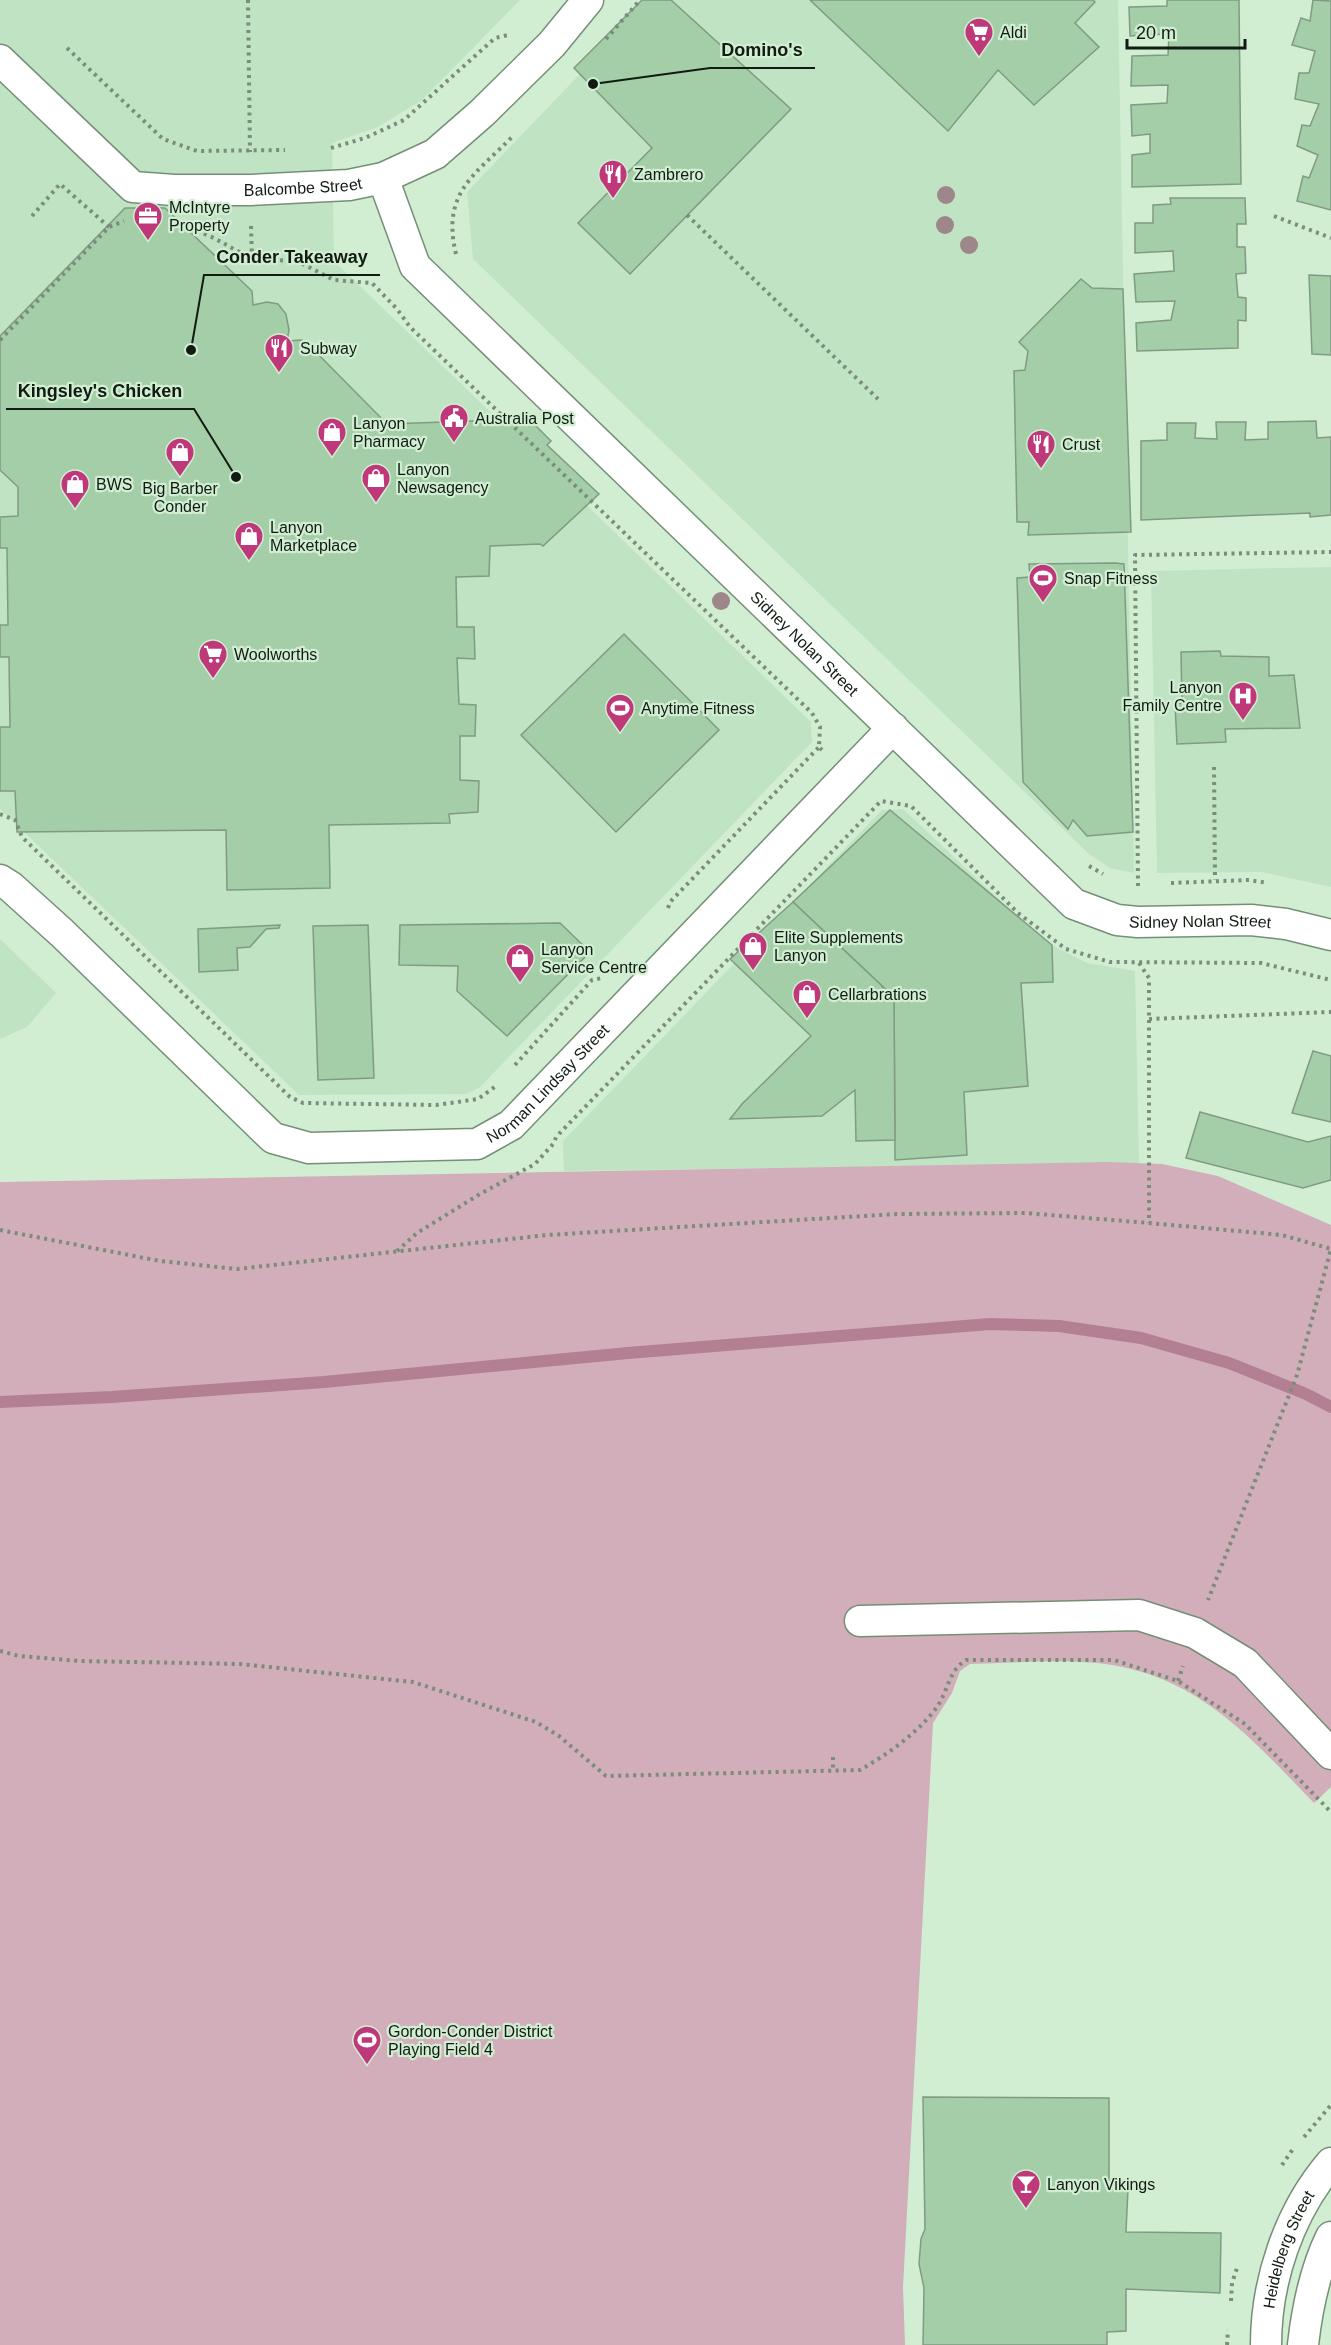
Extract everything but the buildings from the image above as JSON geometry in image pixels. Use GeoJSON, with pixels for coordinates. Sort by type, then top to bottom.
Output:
{"type":"FeatureCollection","features":[{"type":"Feature","properties":{"kind":"street","name":"Balcombe Street"},"geometry":{"type":"LineString","coordinates":[[0,60],[133,187],[174,190],[251,190],[349,185],[383,178],[435,154],[483,113],[552,44],[588,0]]}},
{"type":"Feature","properties":{"kind":"street","name":"Sidney Nolan Street"},"geometry":{"type":"LineString","coordinates":[[383,178],[415,266],[1074,904],[1117,920],[1138,922],[1251,920],[1286,924],[1331,935]]}},
{"type":"Feature","properties":{"kind":"street","name":"Norman Lindsay Street"},"geometry":{"type":"LineString","coordinates":[[0,880],[11,887],[62,933],[273,1138],[309,1148],[477,1144],[511,1125],[893,728]]}},
{"type":"Feature","properties":{"kind":"street"},"geometry":{"type":"LineString","coordinates":[[860,1621],[1138,1615],[1195,1633],[1245,1663],[1331,1754]]}},
{"type":"Feature","properties":{"kind":"street","name":"Heidelberg Street"},"geometry":{"type":"LineString","coordinates":[[1266,2345],[1266,2324],[1278,2261],[1302,2204],[1318,2178],[1331,2163]]}},
{"type":"Feature","properties":{"kind":"street","name":"Heidelberg Street"},"geometry":{"type":"LineString","coordinates":[[1303,2345],[1306,2316],[1324,2250],[1331,2237]]}},
{"type":"Feature","properties":{"kind":"path"},"geometry":{"type":"LineString","coordinates":[[248,0],[252,259]]}},
{"type":"Feature","properties":{"kind":"path"},"geometry":{"type":"LineString","coordinates":[[603,42],[640,0]]}},
{"type":"Feature","properties":{"kind":"path"},"geometry":{"type":"LineString","coordinates":[[325,148],[365,138],[404,120],[495,38],[507,35],[515,28]]}},
{"type":"Feature","properties":{"kind":"path"},"geometry":{"type":"LineString","coordinates":[[67,48],[163,139],[197,151],[294,150]]}},
{"type":"Feature","properties":{"kind":"path"},"geometry":{"type":"LineString","coordinates":[[464,262],[456,254],[451,226],[456,199],[470,180],[518,132]]}},
{"type":"Feature","properties":{"kind":"path"},"geometry":{"type":"LineString","coordinates":[[32,216],[60,184],[109,227]]}},
{"type":"Feature","properties":{"kind":"path"},"geometry":{"type":"LineString","coordinates":[[687,215],[878,399]]}},
{"type":"Feature","properties":{"kind":"path"},"geometry":{"type":"LineString","coordinates":[[1274,216],[1331,238]]}},
{"type":"Feature","properties":{"kind":"path"},"geometry":{"type":"LineString","coordinates":[[0,340],[109,227],[123,221],[131,221]]}},
{"type":"Feature","properties":{"kind":"path"},"geometry":{"type":"LineString","coordinates":[[182,224],[252,259],[297,261],[334,280],[372,284],[397,309],[410,327],[812,712],[820,727],[819,747],[670,902],[666,912]]}},
{"type":"Feature","properties":{"kind":"path"},"geometry":{"type":"LineString","coordinates":[[1149,1223],[1149,978],[1138,962],[1135,555],[1331,552]]}},
{"type":"Feature","properties":{"kind":"path"},"geometry":{"type":"LineString","coordinates":[[819,747],[881,801],[910,806],[1018,913],[1066,949],[1110,962],[1262,963],[1331,980]]}},
{"type":"Feature","properties":{"kind":"path"},"geometry":{"type":"LineString","coordinates":[[1214,767],[1215,880]]}},
{"type":"Feature","properties":{"kind":"path"},"geometry":{"type":"LineString","coordinates":[[396,1251],[426,1227],[535,1164],[554,1143],[556,1137],[881,801]]}},
{"type":"Feature","properties":{"kind":"path"},"geometry":{"type":"LineString","coordinates":[[0,814],[15,820],[22,837],[290,1097],[303,1103],[436,1105],[478,1099],[496,1086]]}},
{"type":"Feature","properties":{"kind":"path"},"geometry":{"type":"LineString","coordinates":[[1087,865],[1108,877]]}},
{"type":"Feature","properties":{"kind":"path"},"geometry":{"type":"LineString","coordinates":[[1160,884],[1215,880],[1249,880],[1273,884]]}},
{"type":"Feature","properties":{"kind":"path"},"geometry":{"type":"LineString","coordinates":[[1128,884],[1149,884]]}},
{"type":"Feature","properties":{"kind":"path"},"geometry":{"type":"LineString","coordinates":[[512,1068],[592,980],[603,978]]}},
{"type":"Feature","properties":{"kind":"path"},"geometry":{"type":"LineString","coordinates":[[1149,1019],[1331,1012]]}},
{"type":"Feature","properties":{"kind":"path"},"geometry":{"type":"LineString","coordinates":[[0,1230],[160,1261],[237,1269],[547,1235],[897,1214],[1025,1213],[1282,1235],[1331,1249],[1297,1375],[1195,1633]]}},
{"type":"Feature","properties":{"kind":"path"},"geometry":{"type":"LineString","coordinates":[[0,1651],[19,1656],[79,1661],[240,1664],[413,1682],[536,1722],[559,1736],[606,1776],[860,1770],[880,1759],[922,1725],[938,1705],[956,1666],[966,1660],[1114,1660],[1178,1681],[1245,1724],[1331,1812]]}},
{"type":"Feature","properties":{"kind":"path"},"geometry":{"type":"LineString","coordinates":[[833,1756],[833,1770]]}},
{"type":"Feature","properties":{"kind":"shaded area"},"geometry":{"type":"Polygon","coordinates":[[[0,0],[520,0],[422,100],[378,127],[332,143],[334,261],[811,722],[812,742],[479,1088],[466,1094],[299,1095],[0,809],[0,0]]]}},
{"type":"Feature","properties":{"kind":"shaded area"},"geometry":{"type":"Polygon","coordinates":[[[647,0],[1118,0],[1134,873],[1110,868],[1089,854],[473,259],[467,192],[642,9],[647,0]]]}},
{"type":"Feature","properties":{"kind":"shaded area","name":"Lanyon Family Centre"},"geometry":{"type":"Polygon","coordinates":[[[1331,567],[1331,887],[1262,872],[1157,873],[1151,571],[1331,567]]]}},
{"type":"Feature","properties":{"kind":"shaded area"},"geometry":{"type":"Polygon","coordinates":[[[903,809],[1042,940],[1087,963],[1135,971],[1139,1163],[564,1171],[563,1141],[882,810],[903,809]]]}},
{"type":"Feature","properties":{"kind":"shaded area"},"geometry":{"type":"Polygon","coordinates":[[[0,939],[56,993],[27,1027],[0,1039],[0,939]]]}},
{"type":"Feature","properties":{"kind":"shaded area"},"geometry":{"type":"Polygon","coordinates":[[[1109,1162],[1162,1164],[1218,1176],[1331,1225],[1331,1787],[1314,1803],[1243,1732],[1219,1712],[1192,1694],[1164,1680],[1132,1669],[1097,1663],[1049,1661],[970,1664],[960,1671],[952,1693],[933,1723],[903,2287],[905,2345],[0,2345],[0,1182],[1109,1162]]]}},
{"type":"Feature","properties":{"kind":"waterway"},"geometry":{"type":"LineString","coordinates":[[0,1402],[112,1397],[324,1382],[628,1353],[990,1324],[1059,1326],[1141,1338],[1229,1363],[1306,1394],[1331,1407]]}},
{"type":"Feature","properties":{"kind":"place","name":"Aldi"},"geometry":{"type":"Point","coordinates":[979,58]}},
{"type":"Feature","properties":{"kind":"place","name":"Domino's"},"geometry":{"type":"Point","coordinates":[593,84]}},
{"type":"Feature","properties":{"kind":"place","name":"Zambrero"},"geometry":{"type":"Point","coordinates":[613,200]}},
{"type":"Feature","properties":{"kind":"place","name":"McIntyre Property"},"geometry":{"type":"Point","coordinates":[148,242]}},
{"type":"Feature","properties":{"kind":"place","name":"Conder Takeaway"},"geometry":{"type":"Point","coordinates":[191,350]}},
{"type":"Feature","properties":{"kind":"place","name":"Subway"},"geometry":{"type":"Point","coordinates":[279,374]}},
{"type":"Feature","properties":{"kind":"place","name":"Australia Post"},"geometry":{"type":"Point","coordinates":[454,444]}},
{"type":"Feature","properties":{"kind":"place","name":"Lanyon Pharmacy"},"geometry":{"type":"Point","coordinates":[332,458]}},
{"type":"Feature","properties":{"kind":"place","name":"Crust"},"geometry":{"type":"Point","coordinates":[1041,470]}},
{"type":"Feature","properties":{"kind":"place","name":"Kingsley's Chicken"},"geometry":{"type":"Point","coordinates":[236,477]}},
{"type":"Feature","properties":{"kind":"place","name":"Big Barber Conder"},"geometry":{"type":"Point","coordinates":[180,478]}},
{"type":"Feature","properties":{"kind":"place","name":"Lanyon Newsagency"},"geometry":{"type":"Point","coordinates":[376,504]}},
{"type":"Feature","properties":{"kind":"place","name":"BWS"},"geometry":{"type":"Point","coordinates":[75,510]}},
{"type":"Feature","properties":{"kind":"place","name":"Lanyon Marketplace"},"geometry":{"type":"Point","coordinates":[249,562]}},
{"type":"Feature","properties":{"kind":"place","name":"Snap Fitness"},"geometry":{"type":"Point","coordinates":[1043,604]}},
{"type":"Feature","properties":{"kind":"place","name":"Woolworths"},"geometry":{"type":"Point","coordinates":[213,680]}},
{"type":"Feature","properties":{"kind":"place","name":"Lanyon Family Centre"},"geometry":{"type":"Point","coordinates":[1243,722]}},
{"type":"Feature","properties":{"kind":"place","name":"Anytime Fitness"},"geometry":{"type":"Point","coordinates":[620,734]}},
{"type":"Feature","properties":{"kind":"place","name":"Elite Supplements Lanyon"},"geometry":{"type":"Point","coordinates":[753,972]}},
{"type":"Feature","properties":{"kind":"place","name":"Lanyon Service Centre"},"geometry":{"type":"Point","coordinates":[520,984]}},
{"type":"Feature","properties":{"kind":"place","name":"Cellarbrations"},"geometry":{"type":"Point","coordinates":[807,1020]}},
{"type":"Feature","properties":{"kind":"place","name":"Gordon-Conder District Playing Field 4"},"geometry":{"type":"Point","coordinates":[367,2066]}},
{"type":"Feature","properties":{"kind":"place","name":"Lanyon Vikings"},"geometry":{"type":"Point","coordinates":[1026,2210]}}]}
